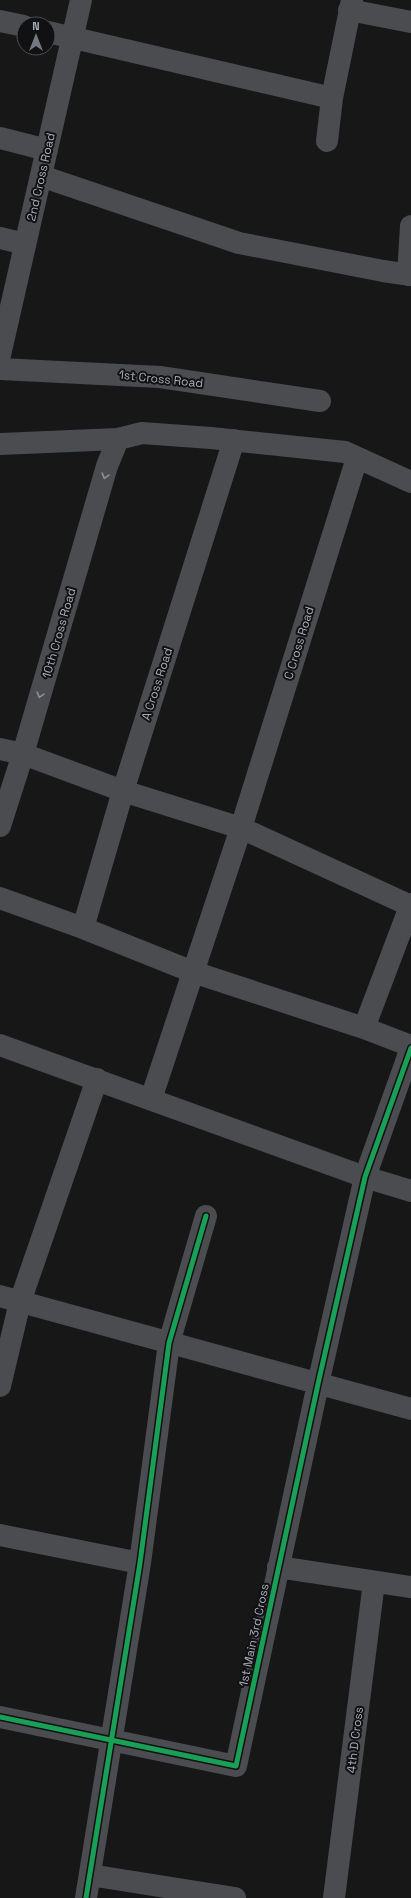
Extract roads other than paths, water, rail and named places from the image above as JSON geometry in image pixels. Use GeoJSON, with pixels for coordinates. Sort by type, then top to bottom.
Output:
{"type":"FeatureCollection","features":[{"type":"Feature","properties":{"kind":"street","name":"2nd Cross Road"},"geometry":{"type":"LineString","coordinates":[[0,355],[81,0]]}},
{"type":"Feature","properties":{"kind":"street"},"geometry":{"type":"LineString","coordinates":[[327,141],[332,98],[351,5],[411,22]]}},
{"type":"Feature","properties":{"kind":"street"},"geometry":{"type":"LineString","coordinates":[[0,21],[16,24]]}},
{"type":"Feature","properties":{"kind":"street"},"geometry":{"type":"LineString","coordinates":[[56,34],[332,98]]}},
{"type":"Feature","properties":{"kind":"street"},"geometry":{"type":"LineString","coordinates":[[0,138],[47,150]]}},
{"type":"Feature","properties":{"kind":"street"},"geometry":{"type":"LineString","coordinates":[[41,176],[239,243],[409,275],[411,226]]}},
{"type":"Feature","properties":{"kind":"street"},"geometry":{"type":"LineString","coordinates":[[0,238],[25,244]]}},
{"type":"Feature","properties":{"kind":"street","name":"1st Cross Road"},"geometry":{"type":"LineString","coordinates":[[0,369],[160,377],[320,401]]}},
{"type":"Feature","properties":{"kind":"street"},"geometry":{"type":"LineString","coordinates":[[0,444],[118,439],[142,433],[234,440],[345,452],[411,482]]}},
{"type":"Feature","properties":{"kind":"street","name":"10th Cross Road"},"geometry":{"type":"LineString","coordinates":[[0,826],[23,754],[107,466],[118,439]]}},
{"type":"Feature","properties":{"kind":"street","name":"A Cross Road"},"geometry":{"type":"LineString","coordinates":[[83,928],[123,791],[234,440]]}},
{"type":"Feature","properties":{"kind":"street","name":"C Cross Road"},"geometry":{"type":"LineString","coordinates":[[151,1099],[241,828],[357,458]]}},
{"type":"Feature","properties":{"kind":"street"},"geometry":{"type":"LineString","coordinates":[[0,749],[23,754],[123,791],[241,828],[411,905],[364,1028]]}},
{"type":"Feature","properties":{"kind":"street"},"geometry":{"type":"LineString","coordinates":[[0,898],[83,928],[193,972],[364,1028],[411,1047]]}},
{"type":"Feature","properties":{"kind":"street"},"geometry":{"type":"LineString","coordinates":[[0,1045],[365,1177],[411,1191]]}},
{"type":"Feature","properties":{"kind":"street","name":"1st Main 3rd Cross"},"geometry":{"type":"LineString","coordinates":[[111,1740],[236,1766],[318,1384],[365,1177],[411,1047]]}},
{"type":"Feature","properties":{"kind":"street"},"geometry":{"type":"LineString","coordinates":[[0,1386],[10,1299],[97,1079]]}},
{"type":"Feature","properties":{"kind":"street"},"geometry":{"type":"LineString","coordinates":[[86,1898],[140,1563],[169,1343],[206,1216]]}},
{"type":"Feature","properties":{"kind":"street"},"geometry":{"type":"LineString","coordinates":[[10,1299],[411,1409]]}},
{"type":"Feature","properties":{"kind":"street"},"geometry":{"type":"LineString","coordinates":[[0,1535],[140,1563]]}},
{"type":"Feature","properties":{"kind":"street"},"geometry":{"type":"LineString","coordinates":[[278,1567],[411,1587]]}},
{"type":"Feature","properties":{"kind":"street","name":"4th D Cross"},"geometry":{"type":"LineString","coordinates":[[334,1898],[374,1582]]}},
{"type":"Feature","properties":{"kind":"street"},"geometry":{"type":"LineString","coordinates":[[0,1717],[111,1740]]}},
{"type":"Feature","properties":{"kind":"street"},"geometry":{"type":"LineString","coordinates":[[90,1875],[235,1898]]}}]}
